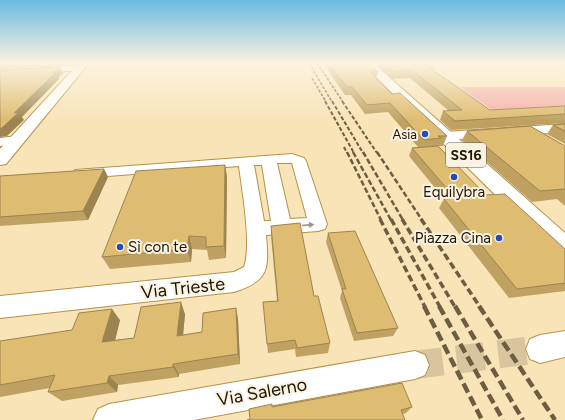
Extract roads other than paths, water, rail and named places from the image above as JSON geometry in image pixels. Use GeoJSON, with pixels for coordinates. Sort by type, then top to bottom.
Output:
{"type":"FeatureCollection","features":[{"type":"Feature","properties":{"kind":"main road"},"geometry":{"type":"LineString","coordinates":[[0,160],[67,83]]}},
{"type":"Feature","properties":{"kind":"main road","name":"SS16"},"geometry":{"type":"LineString","coordinates":[[388,83],[565,248]]}},
{"type":"Feature","properties":{"kind":"street"},"geometry":{"type":"LineString","coordinates":[[445,136],[565,128]]}},
{"type":"Feature","properties":{"kind":"street"},"geometry":{"type":"LineString","coordinates":[[527,130],[546,141]]}},
{"type":"Feature","properties":{"kind":"street"},"geometry":{"type":"LineString","coordinates":[[0,142],[18,140]]}},
{"type":"Feature","properties":{"kind":"street"},"geometry":{"type":"LineString","coordinates":[[64,174],[292,158],[299,161],[318,224],[255,229]]}},
{"type":"Feature","properties":{"kind":"street"},"geometry":{"type":"LineString","coordinates":[[269,160],[282,227]]}},
{"type":"Feature","properties":{"kind":"street","name":"Via Trieste"},"geometry":{"type":"LineString","coordinates":[[0,307],[234,282],[247,278],[253,271],[257,259],[255,229],[246,162]]}},
{"type":"Feature","properties":{"kind":"street","name":"Via Salerno"},"geometry":{"type":"LineString","coordinates":[[109,420],[415,365]]}},
{"type":"Feature","properties":{"kind":"tunnel"},"geometry":{"type":"LineString","coordinates":[[415,365],[540,349]]}},
{"type":"Feature","properties":{"kind":"railway"},"geometry":{"type":"LineString","coordinates":[[315,83],[326,102]]}},
{"type":"Feature","properties":{"kind":"railway"},"geometry":{"type":"LineString","coordinates":[[321,83],[332,102]]}},
{"type":"Feature","properties":{"kind":"railway"},"geometry":{"type":"LineString","coordinates":[[330,83],[343,102]]}},
{"type":"Feature","properties":{"kind":"railway"},"geometry":{"type":"LineString","coordinates":[[325,101],[354,153]]}},
{"type":"Feature","properties":{"kind":"railway"},"geometry":{"type":"LineString","coordinates":[[332,101],[363,153]]}},
{"type":"Feature","properties":{"kind":"railway"},"geometry":{"type":"LineString","coordinates":[[342,101],[377,153]]}},
{"type":"Feature","properties":{"kind":"railway"},"geometry":{"type":"LineString","coordinates":[[344,147],[347,153]]}},
{"type":"Feature","properties":{"kind":"railway"},"geometry":{"type":"LineString","coordinates":[[347,152],[381,220]]}},
{"type":"Feature","properties":{"kind":"railway"},"geometry":{"type":"LineString","coordinates":[[353,152],[391,220]]}},
{"type":"Feature","properties":{"kind":"railway"},"geometry":{"type":"LineString","coordinates":[[363,152],[403,220]]}},
{"type":"Feature","properties":{"kind":"railway"},"geometry":{"type":"LineString","coordinates":[[377,152],[422,220]]}},
{"type":"Feature","properties":{"kind":"railway"},"geometry":{"type":"LineString","coordinates":[[380,219],[425,307]]}},
{"type":"Feature","properties":{"kind":"railway"},"geometry":{"type":"LineString","coordinates":[[391,219],[440,307]]}},
{"type":"Feature","properties":{"kind":"railway"},"geometry":{"type":"LineString","coordinates":[[402,219],[455,307]]}},
{"type":"Feature","properties":{"kind":"railway"},"geometry":{"type":"LineString","coordinates":[[421,219],[480,307]]}},
{"type":"Feature","properties":{"kind":"railway"},"geometry":{"type":"LineString","coordinates":[[424,306],[482,420]]}},
{"type":"Feature","properties":{"kind":"railway"},"geometry":{"type":"LineString","coordinates":[[439,306],[503,420]]}},
{"type":"Feature","properties":{"kind":"railway"},"geometry":{"type":"LineString","coordinates":[[455,306],[523,420]]}},
{"type":"Feature","properties":{"kind":"railway"},"geometry":{"type":"LineString","coordinates":[[479,306],[555,420]]}},
{"type":"Feature","properties":{"kind":"place","name":"Asia"},"geometry":{"type":"Point","coordinates":[425,134]}},
{"type":"Feature","properties":{"kind":"place","name":"Equilybra"},"geometry":{"type":"Point","coordinates":[454,177]}},
{"type":"Feature","properties":{"kind":"place","name":"Piazza Cina"},"geometry":{"type":"Point","coordinates":[499,238]}},
{"type":"Feature","properties":{"kind":"place","name":"Sì con te"},"geometry":{"type":"Point","coordinates":[120,247]}}]}
